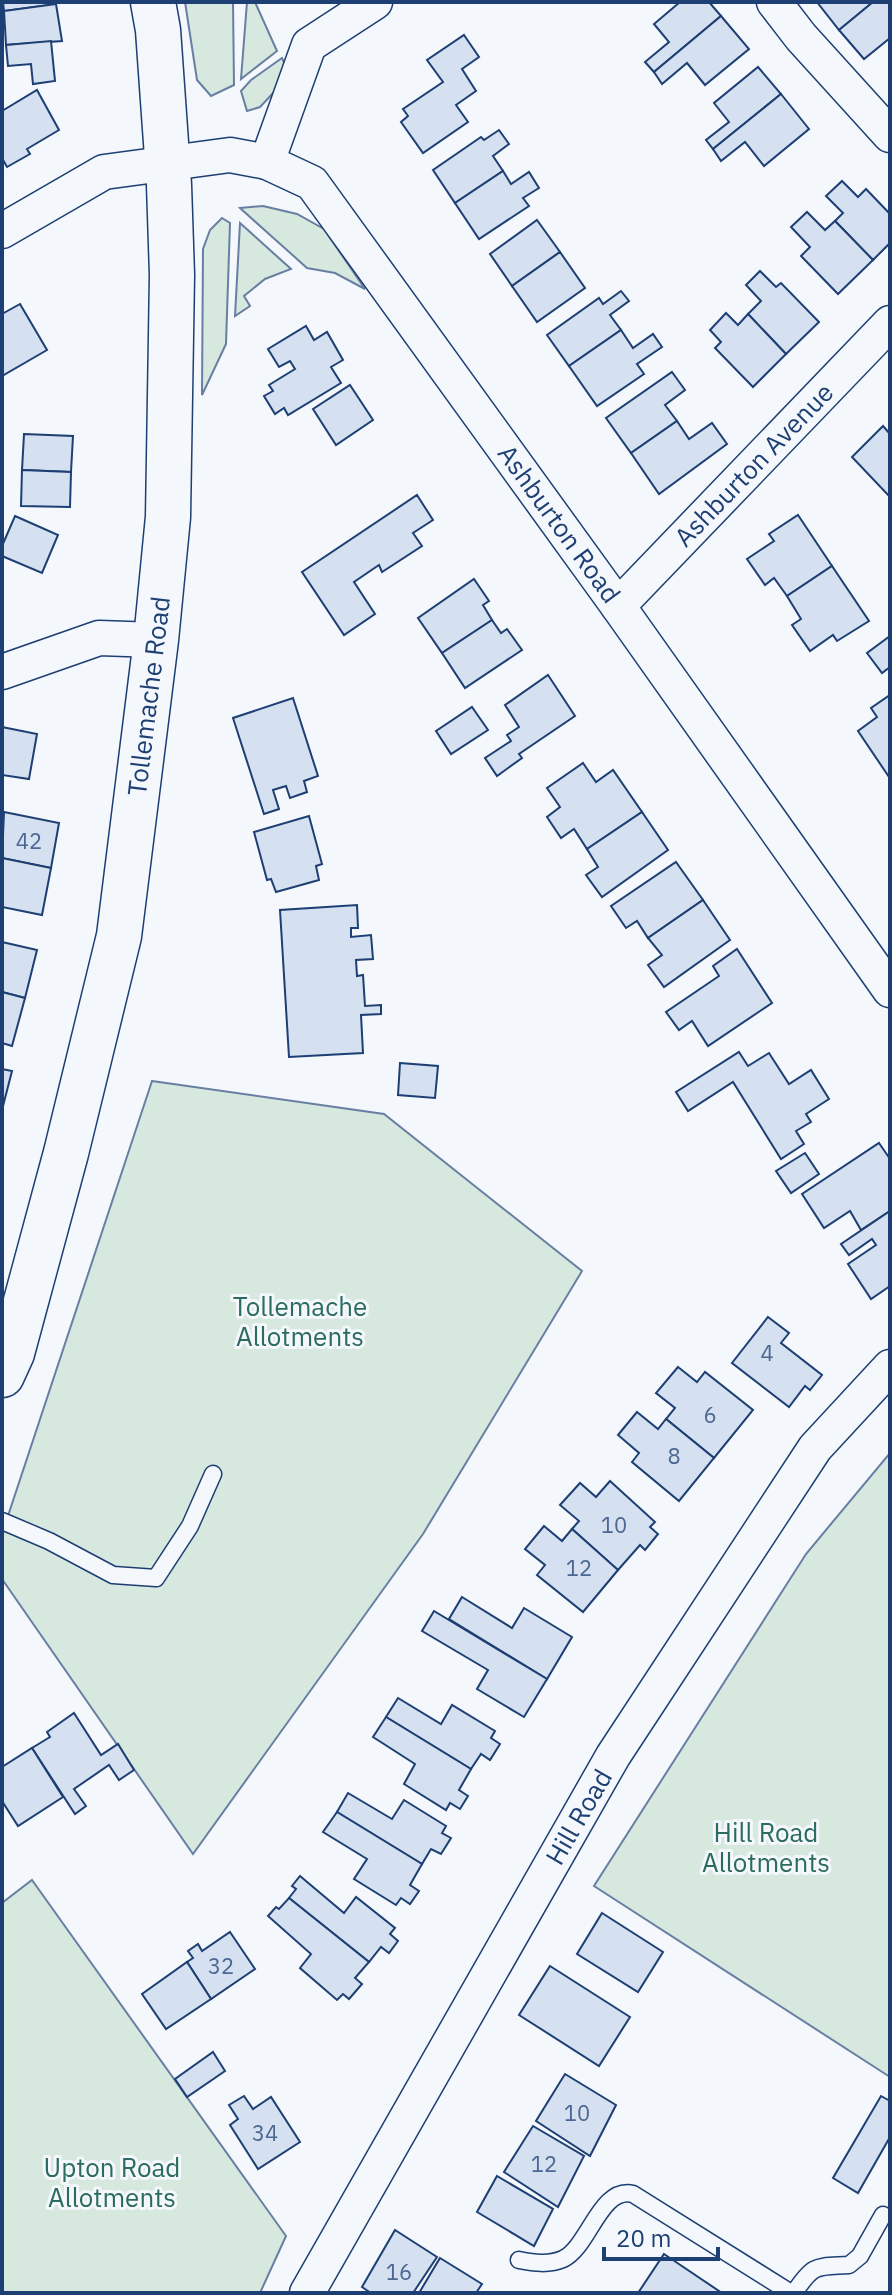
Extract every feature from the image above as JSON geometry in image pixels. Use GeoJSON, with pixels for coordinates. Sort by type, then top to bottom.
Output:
{"type":"FeatureCollection","features":[{"type":"Feature","properties":{"kind":"street","name":"Tollemache Road"},"geometry":{"type":"LineString","coordinates":[[5,1359],[66,1153],[119,936],[156,640],[168,517],[172,275],[168,164],[153,2]]}},
{"type":"Feature","properties":{"kind":"street"},"geometry":{"type":"LineString","coordinates":[[267,162],[309,45],[375,2]]}},
{"type":"Feature","properties":{"kind":"street"},"geometry":{"type":"LineString","coordinates":[[774,2],[801,37],[890,135]]}},
{"type":"Feature","properties":{"kind":"street","name":"Ashburton Road"},"geometry":{"type":"LineString","coordinates":[[2,231],[104,172],[230,155],[267,162],[312,183],[618,606],[890,990]]}},
{"type":"Feature","properties":{"kind":"street","name":"Ashburton Avenue"},"geometry":{"type":"LineString","coordinates":[[618,606],[890,323]]}},
{"type":"Feature","properties":{"kind":"street"},"geometry":{"type":"LineString","coordinates":[[2,672],[99,638],[156,640]]}},
{"type":"Feature","properties":{"kind":"street","name":"Hill Road"},"geometry":{"type":"LineString","coordinates":[[307,2293],[613,1756],[815,1448],[890,1367]]}},
{"type":"Feature","properties":{"kind":"lane"},"geometry":{"type":"LineString","coordinates":[[2,1521],[49,1541],[113,1575],[156,1578],[190,1526],[213,1474]]}},
{"type":"Feature","properties":{"kind":"lane"},"geometry":{"type":"LineString","coordinates":[[519,2260],[552,2263],[573,2253],[607,2204],[614,2196],[624,2192],[633,2194],[792,2293],[814,2270],[824,2265],[849,2265],[860,2256],[883,2215]]}},
{"type":"Feature","properties":{"kind":"green space"},"geometry":{"type":"Polygon","coordinates":[[[185,2],[233,2],[234,85],[211,96],[197,80],[185,2]]]}},
{"type":"Feature","properties":{"kind":"green space"},"geometry":{"type":"Polygon","coordinates":[[[247,2],[255,2],[277,51],[241,79],[247,2]]]}},
{"type":"Feature","properties":{"kind":"green space"},"geometry":{"type":"Polygon","coordinates":[[[282,58],[290,75],[260,107],[247,111],[241,91],[282,58]]]}},
{"type":"Feature","properties":{"kind":"green space"},"geometry":{"type":"Polygon","coordinates":[[[263,206],[297,214],[324,229],[365,289],[335,273],[307,268],[240,208],[263,206]]]}},
{"type":"Feature","properties":{"kind":"green space"},"geometry":{"type":"Polygon","coordinates":[[[222,218],[230,223],[226,344],[202,395],[203,249],[210,230],[222,218]]]}},
{"type":"Feature","properties":{"kind":"green space"},"geometry":{"type":"Polygon","coordinates":[[[240,223],[291,269],[265,279],[244,296],[250,306],[235,316],[240,223]]]}},
{"type":"Feature","properties":{"kind":"green space","name":"Tollemache Allotments"},"geometry":{"type":"Polygon","coordinates":[[[152,1081],[384,1114],[582,1271],[423,1534],[193,1854],[2,1579],[2,1534],[152,1081]]]}},
{"type":"Feature","properties":{"kind":"green space","name":"Hill Road Allotments"},"geometry":{"type":"Polygon","coordinates":[[[890,1453],[890,2077],[594,1886],[806,1554],[890,1453]]]}},
{"type":"Feature","properties":{"kind":"green space","name":"Upton Road Allotments"},"geometry":{"type":"Polygon","coordinates":[[[32,1880],[286,2236],[260,2293],[2,2293],[2,1903],[32,1880]]]}},
{"type":"Feature","properties":{"kind":"building"},"geometry":{"type":"Polygon","coordinates":[[[3,2],[56,2],[56,4],[4,11],[3,2]]]}},
{"type":"Feature","properties":{"kind":"building"},"geometry":{"type":"Polygon","coordinates":[[[680,2],[709,2],[721,16],[654,72],[645,62],[669,42],[654,24],[680,2]]]}},
{"type":"Feature","properties":{"kind":"building"},"geometry":{"type":"Polygon","coordinates":[[[817,2],[873,2],[839,30],[817,2]]]}},
{"type":"Feature","properties":{"kind":"building"},"geometry":{"type":"Polygon","coordinates":[[[873,2],[887,2],[890,5],[890,38],[864,59],[839,30],[873,2]]]}},
{"type":"Feature","properties":{"kind":"building"},"geometry":{"type":"Polygon","coordinates":[[[56,4],[62,41],[6,45],[4,11],[56,4]]]}},
{"type":"Feature","properties":{"kind":"building"},"geometry":{"type":"Polygon","coordinates":[[[721,16],[749,49],[705,85],[687,63],[662,84],[654,72],[721,16]]]}},
{"type":"Feature","properties":{"kind":"building"},"geometry":{"type":"Polygon","coordinates":[[[464,35],[479,57],[462,69],[476,91],[456,105],[468,122],[423,153],[401,122],[408,116],[403,109],[443,82],[427,60],[464,35]]]}},
{"type":"Feature","properties":{"kind":"building"},"geometry":{"type":"Polygon","coordinates":[[[51,41],[55,81],[33,84],[31,64],[8,66],[6,45],[51,41]]]}},
{"type":"Feature","properties":{"kind":"building"},"geometry":{"type":"Polygon","coordinates":[[[758,67],[781,94],[713,149],[706,140],[729,122],[714,103],[758,67]]]}},
{"type":"Feature","properties":{"kind":"building"},"geometry":{"type":"Polygon","coordinates":[[[37,90],[59,130],[27,149],[30,154],[7,167],[2,158],[2,111],[37,90]]]}},
{"type":"Feature","properties":{"kind":"building"},"geometry":{"type":"Polygon","coordinates":[[[781,94],[809,129],[764,166],[745,142],[721,161],[713,149],[781,94]]]}},
{"type":"Feature","properties":{"kind":"building"},"geometry":{"type":"Polygon","coordinates":[[[499,130],[509,144],[493,156],[503,171],[455,203],[433,170],[481,137],[484,140],[499,130]]]}},
{"type":"Feature","properties":{"kind":"building"},"geometry":{"type":"Polygon","coordinates":[[[503,171],[511,184],[529,172],[539,188],[523,198],[529,206],[479,239],[455,203],[503,171]]]}},
{"type":"Feature","properties":{"kind":"building"},"geometry":{"type":"Polygon","coordinates":[[[842,181],[858,197],[866,189],[890,214],[890,243],[873,260],[835,221],[843,213],[826,196],[842,181]]]}},
{"type":"Feature","properties":{"kind":"building"},"geometry":{"type":"Polygon","coordinates":[[[807,212],[825,230],[835,221],[873,260],[838,294],[801,256],[810,247],[791,227],[807,212]]]}},
{"type":"Feature","properties":{"kind":"building"},"geometry":{"type":"Polygon","coordinates":[[[537,220],[560,252],[512,286],[490,254],[537,220]]]}},
{"type":"Feature","properties":{"kind":"building"},"geometry":{"type":"Polygon","coordinates":[[[560,252],[585,288],[537,322],[512,286],[560,252]]]}},
{"type":"Feature","properties":{"kind":"building"},"geometry":{"type":"Polygon","coordinates":[[[760,271],[776,287],[781,283],[819,322],[786,354],[748,314],[761,301],[746,285],[760,271]]]}},
{"type":"Feature","properties":{"kind":"building"},"geometry":{"type":"Polygon","coordinates":[[[621,291],[629,301],[610,315],[621,330],[569,366],[547,335],[599,298],[603,304],[621,291]]]}},
{"type":"Feature","properties":{"kind":"building"},"geometry":{"type":"Polygon","coordinates":[[[20,304],[47,350],[2,376],[2,314],[20,304]]]}},
{"type":"Feature","properties":{"kind":"building"},"geometry":{"type":"Polygon","coordinates":[[[726,313],[738,325],[748,314],[786,354],[753,387],[715,348],[721,342],[710,330],[726,313]]]}},
{"type":"Feature","properties":{"kind":"building"},"geometry":{"type":"Polygon","coordinates":[[[306,326],[314,340],[327,332],[343,360],[331,367],[341,383],[288,415],[284,408],[275,414],[264,396],[273,391],[269,385],[295,369],[290,361],[279,367],[268,349],[306,326]]]}},
{"type":"Feature","properties":{"kind":"building"},"geometry":{"type":"Polygon","coordinates":[[[621,330],[633,348],[653,334],[662,347],[637,364],[644,374],[597,406],[569,366],[621,330]]]}},
{"type":"Feature","properties":{"kind":"building"},"geometry":{"type":"Polygon","coordinates":[[[672,372],[685,390],[665,405],[677,421],[631,453],[606,418],[672,372]]]}},
{"type":"Feature","properties":{"kind":"building"},"geometry":{"type":"Polygon","coordinates":[[[350,385],[373,420],[336,445],[313,409],[350,385]]]}},
{"type":"Feature","properties":{"kind":"building"},"geometry":{"type":"Polygon","coordinates":[[[677,421],[689,439],[712,423],[727,444],[659,494],[631,453],[677,421]]]}},
{"type":"Feature","properties":{"kind":"building"},"geometry":{"type":"Polygon","coordinates":[[[883,426],[890,434],[890,497],[852,457],[883,426]]]}},
{"type":"Feature","properties":{"kind":"building"},"geometry":{"type":"Polygon","coordinates":[[[24,434],[73,436],[71,472],[22,470],[24,434]]]}},
{"type":"Feature","properties":{"kind":"building"},"geometry":{"type":"Polygon","coordinates":[[[22,470],[71,472],[70,507],[21,506],[22,470]]]}},
{"type":"Feature","properties":{"kind":"building"},"geometry":{"type":"Polygon","coordinates":[[[417,495],[433,520],[413,533],[422,546],[382,572],[379,565],[354,582],[375,614],[344,635],[302,572],[417,495]]]}},
{"type":"Feature","properties":{"kind":"building"},"geometry":{"type":"Polygon","coordinates":[[[798,515],[832,566],[787,596],[774,578],[765,585],[747,559],[774,541],[769,534],[798,515]]]}},
{"type":"Feature","properties":{"kind":"building"},"geometry":{"type":"Polygon","coordinates":[[[15,516],[58,535],[42,573],[2,556],[2,546],[15,516]]]}},
{"type":"Feature","properties":{"kind":"building"},"geometry":{"type":"Polygon","coordinates":[[[832,566],[869,621],[837,641],[833,635],[810,651],[792,625],[801,619],[787,596],[832,566]]]}},
{"type":"Feature","properties":{"kind":"building"},"geometry":{"type":"Polygon","coordinates":[[[474,579],[489,601],[483,605],[492,620],[442,653],[418,618],[474,579]]]}},
{"type":"Feature","properties":{"kind":"building"},"geometry":{"type":"Polygon","coordinates":[[[492,620],[501,633],[507,629],[522,650],[465,688],[442,653],[492,620]]]}},
{"type":"Feature","properties":{"kind":"building"},"geometry":{"type":"Polygon","coordinates":[[[890,636],[890,667],[882,673],[867,653],[890,636]]]}},
{"type":"Feature","properties":{"kind":"building"},"geometry":{"type":"Polygon","coordinates":[[[548,675],[575,716],[519,754],[522,758],[497,776],[485,758],[511,741],[507,735],[519,727],[505,705],[548,675]]]}},
{"type":"Feature","properties":{"kind":"building"},"geometry":{"type":"Polygon","coordinates":[[[890,695],[889,777],[858,731],[877,717],[871,708],[890,695]]]}},
{"type":"Feature","properties":{"kind":"building"},"geometry":{"type":"Polygon","coordinates":[[[293,698],[318,776],[304,781],[307,792],[290,798],[286,786],[273,790],[279,809],[264,814],[233,718],[293,698]]]}},
{"type":"Feature","properties":{"kind":"building"},"geometry":{"type":"Polygon","coordinates":[[[472,707],[488,730],[451,754],[436,731],[472,707]]]}},
{"type":"Feature","properties":{"kind":"building"},"geometry":{"type":"Polygon","coordinates":[[[2,727],[37,734],[29,779],[2,775],[2,727]]]}},
{"type":"Feature","properties":{"kind":"building"},"geometry":{"type":"Polygon","coordinates":[[[583,763],[596,782],[613,770],[642,812],[587,849],[574,829],[561,838],[547,817],[560,807],[547,788],[583,763]]]}},
{"type":"Feature","properties":{"kind":"building"},"geometry":{"type":"Polygon","coordinates":[[[4,812],[59,823],[51,868],[2,858],[4,812]]]}},
{"type":"Feature","properties":{"kind":"building"},"geometry":{"type":"Polygon","coordinates":[[[642,812],[668,850],[602,897],[586,875],[598,867],[587,849],[642,812]]]}},
{"type":"Feature","properties":{"kind":"building"},"geometry":{"type":"Polygon","coordinates":[[[309,816],[322,864],[316,866],[319,880],[276,892],[271,879],[267,880],[254,832],[309,816]]]}},
{"type":"Feature","properties":{"kind":"building"},"geometry":{"type":"Polygon","coordinates":[[[2,858],[51,868],[42,915],[2,907],[2,858]]]}},
{"type":"Feature","properties":{"kind":"building"},"geometry":{"type":"Polygon","coordinates":[[[676,862],[703,900],[648,938],[637,921],[626,928],[611,906],[676,862]]]}},
{"type":"Feature","properties":{"kind":"building"},"geometry":{"type":"Polygon","coordinates":[[[703,900],[730,940],[664,987],[648,965],[662,955],[648,938],[703,900]]]}},
{"type":"Feature","properties":{"kind":"building"},"geometry":{"type":"Polygon","coordinates":[[[357,905],[358,928],[351,928],[351,937],[371,935],[373,959],[356,960],[357,976],[363,975],[365,1006],[381,1005],[381,1014],[361,1015],[363,1053],[289,1057],[280,910],[357,905]]]}},
{"type":"Feature","properties":{"kind":"building"},"geometry":{"type":"Polygon","coordinates":[[[2,942],[37,950],[25,998],[2,992],[2,942]]]}},
{"type":"Feature","properties":{"kind":"building"},"geometry":{"type":"Polygon","coordinates":[[[737,949],[772,1003],[708,1046],[692,1021],[679,1030],[666,1012],[719,976],[713,966],[737,949]]]}},
{"type":"Feature","properties":{"kind":"building"},"geometry":{"type":"Polygon","coordinates":[[[2,992],[25,998],[12,1046],[2,1043],[2,992]]]}},
{"type":"Feature","properties":{"kind":"building"},"geometry":{"type":"Polygon","coordinates":[[[739,1052],[748,1066],[769,1053],[789,1084],[811,1070],[829,1099],[806,1114],[811,1122],[796,1131],[804,1144],[781,1159],[733,1082],[688,1111],[676,1092],[739,1052]]]}},
{"type":"Feature","properties":{"kind":"building"},"geometry":{"type":"Polygon","coordinates":[[[400,1063],[438,1066],[435,1098],[398,1095],[400,1063]]]}},
{"type":"Feature","properties":{"kind":"building"},"geometry":{"type":"Polygon","coordinates":[[[2,1069],[12,1071],[2,1110],[2,1069]]]}},
{"type":"Feature","properties":{"kind":"building"},"geometry":{"type":"Polygon","coordinates":[[[879,1143],[890,1159],[890,1211],[861,1230],[850,1211],[824,1228],[802,1194],[879,1143]]]}},
{"type":"Feature","properties":{"kind":"building"},"geometry":{"type":"Polygon","coordinates":[[[805,1153],[819,1174],[791,1193],[776,1171],[805,1153]]]}},
{"type":"Feature","properties":{"kind":"building"},"geometry":{"type":"Polygon","coordinates":[[[890,1211],[890,1286],[871,1299],[848,1264],[876,1245],[872,1239],[849,1255],[841,1244],[890,1211]]]}},
{"type":"Feature","properties":{"kind":"building"},"geometry":{"type":"Polygon","coordinates":[[[768,1317],[789,1333],[781,1343],[822,1375],[810,1390],[805,1386],[789,1407],[732,1363],[768,1317]]]}},
{"type":"Feature","properties":{"kind":"building"},"geometry":{"type":"Polygon","coordinates":[[[678,1367],[697,1382],[705,1372],[753,1410],[714,1458],[666,1419],[675,1408],[656,1393],[678,1367]]]}},
{"type":"Feature","properties":{"kind":"building"},"geometry":{"type":"Polygon","coordinates":[[[637,1412],[658,1429],[666,1419],[714,1458],[679,1501],[632,1462],[639,1453],[618,1435],[637,1412]]]}},
{"type":"Feature","properties":{"kind":"building"},"geometry":{"type":"Polygon","coordinates":[[[610,1481],[655,1522],[650,1527],[658,1534],[645,1550],[640,1545],[618,1570],[572,1529],[579,1521],[560,1505],[580,1483],[596,1497],[610,1481]]]}},
{"type":"Feature","properties":{"kind":"building"},"geometry":{"type":"Polygon","coordinates":[[[544,1526],[562,1541],[572,1529],[618,1570],[583,1612],[537,1575],[545,1565],[525,1549],[544,1526]]]}},
{"type":"Feature","properties":{"kind":"building"},"geometry":{"type":"Polygon","coordinates":[[[462,1597],[512,1628],[524,1608],[572,1637],[547,1679],[449,1619],[462,1597]]]}},
{"type":"Feature","properties":{"kind":"building"},"geometry":{"type":"Polygon","coordinates":[[[434,1611],[547,1679],[524,1717],[477,1689],[488,1670],[422,1631],[434,1611]]]}},
{"type":"Feature","properties":{"kind":"building"},"geometry":{"type":"Polygon","coordinates":[[[398,1698],[441,1724],[452,1705],[495,1731],[491,1738],[500,1744],[490,1760],[481,1754],[471,1769],[386,1717],[398,1698]]]}},
{"type":"Feature","properties":{"kind":"building"},"geometry":{"type":"Polygon","coordinates":[[[74,1713],[101,1755],[118,1744],[134,1770],[119,1780],[109,1765],[74,1789],[86,1806],[75,1814],[32,1748],[50,1737],[47,1732],[74,1713]]]}},
{"type":"Feature","properties":{"kind":"building"},"geometry":{"type":"Polygon","coordinates":[[[386,1717],[471,1769],[459,1790],[468,1796],[460,1809],[450,1803],[446,1810],[404,1784],[415,1764],[373,1737],[386,1717]]]}},
{"type":"Feature","properties":{"kind":"building"},"geometry":{"type":"Polygon","coordinates":[[[32,1748],[63,1797],[18,1826],[2,1801],[2,1767],[32,1748]]]}},
{"type":"Feature","properties":{"kind":"building"},"geometry":{"type":"Polygon","coordinates":[[[348,1793],[392,1819],[404,1800],[446,1826],[442,1833],[451,1838],[441,1854],[431,1849],[422,1864],[337,1812],[348,1793]]]}},
{"type":"Feature","properties":{"kind":"building"},"geometry":{"type":"Polygon","coordinates":[[[337,1812],[422,1864],[410,1885],[419,1891],[410,1904],[401,1898],[396,1905],[354,1879],[367,1859],[323,1832],[337,1812]]]}},
{"type":"Feature","properties":{"kind":"building"},"geometry":{"type":"Polygon","coordinates":[[[300,1876],[344,1913],[356,1897],[395,1928],[390,1934],[398,1941],[389,1953],[381,1947],[369,1962],[289,1898],[296,1889],[292,1886],[300,1876]]]}},
{"type":"Feature","properties":{"kind":"building"},"geometry":{"type":"Polygon","coordinates":[[[289,1898],[369,1962],[355,1978],[362,1984],[349,1999],[343,1994],[337,2000],[300,1968],[311,1954],[268,1916],[289,1898]]]}},
{"type":"Feature","properties":{"kind":"building"},"geometry":{"type":"Polygon","coordinates":[[[602,1913],[663,1952],[638,1992],[577,1954],[602,1913]]]}},
{"type":"Feature","properties":{"kind":"building"},"geometry":{"type":"Polygon","coordinates":[[[230,1932],[255,1969],[211,1999],[187,1962],[193,1958],[188,1951],[198,1944],[202,1951],[230,1932]]]}},
{"type":"Feature","properties":{"kind":"building"},"geometry":{"type":"Polygon","coordinates":[[[187,1962],[211,1999],[166,2029],[142,1994],[187,1962]]]}},
{"type":"Feature","properties":{"kind":"building"},"geometry":{"type":"Polygon","coordinates":[[[550,1966],[630,2017],[599,2066],[519,2015],[550,1966]]]}},
{"type":"Feature","properties":{"kind":"building"},"geometry":{"type":"Polygon","coordinates":[[[213,2052],[225,2071],[187,2097],[175,2079],[213,2052]]]}},
{"type":"Feature","properties":{"kind":"building"},"geometry":{"type":"Polygon","coordinates":[[[565,2074],[616,2105],[590,2156],[536,2121],[565,2074]]]}},
{"type":"Feature","properties":{"kind":"building"},"geometry":{"type":"Polygon","coordinates":[[[244,2096],[253,2109],[271,2097],[300,2142],[258,2169],[230,2125],[238,2119],[229,2105],[244,2096]]]}},
{"type":"Feature","properties":{"kind":"building"},"geometry":{"type":"Polygon","coordinates":[[[881,2096],[890,2101],[890,2137],[858,2193],[833,2178],[881,2096]]]}},
{"type":"Feature","properties":{"kind":"building"},"geometry":{"type":"Polygon","coordinates":[[[533,2126],[584,2156],[558,2207],[504,2172],[533,2126]]]}},
{"type":"Feature","properties":{"kind":"building"},"geometry":{"type":"Polygon","coordinates":[[[497,2176],[553,2209],[534,2246],[477,2212],[497,2176]]]}},
{"type":"Feature","properties":{"kind":"building"},"geometry":{"type":"Polygon","coordinates":[[[395,2230],[437,2257],[413,2293],[371,2293],[362,2287],[395,2230]]]}},
{"type":"Feature","properties":{"kind":"building"},"geometry":{"type":"Polygon","coordinates":[[[664,2254],[722,2293],[638,2293],[664,2254]]]}},
{"type":"Feature","properties":{"kind":"building"},"geometry":{"type":"Polygon","coordinates":[[[440,2258],[482,2284],[476,2293],[419,2293],[440,2258]]]}}]}
